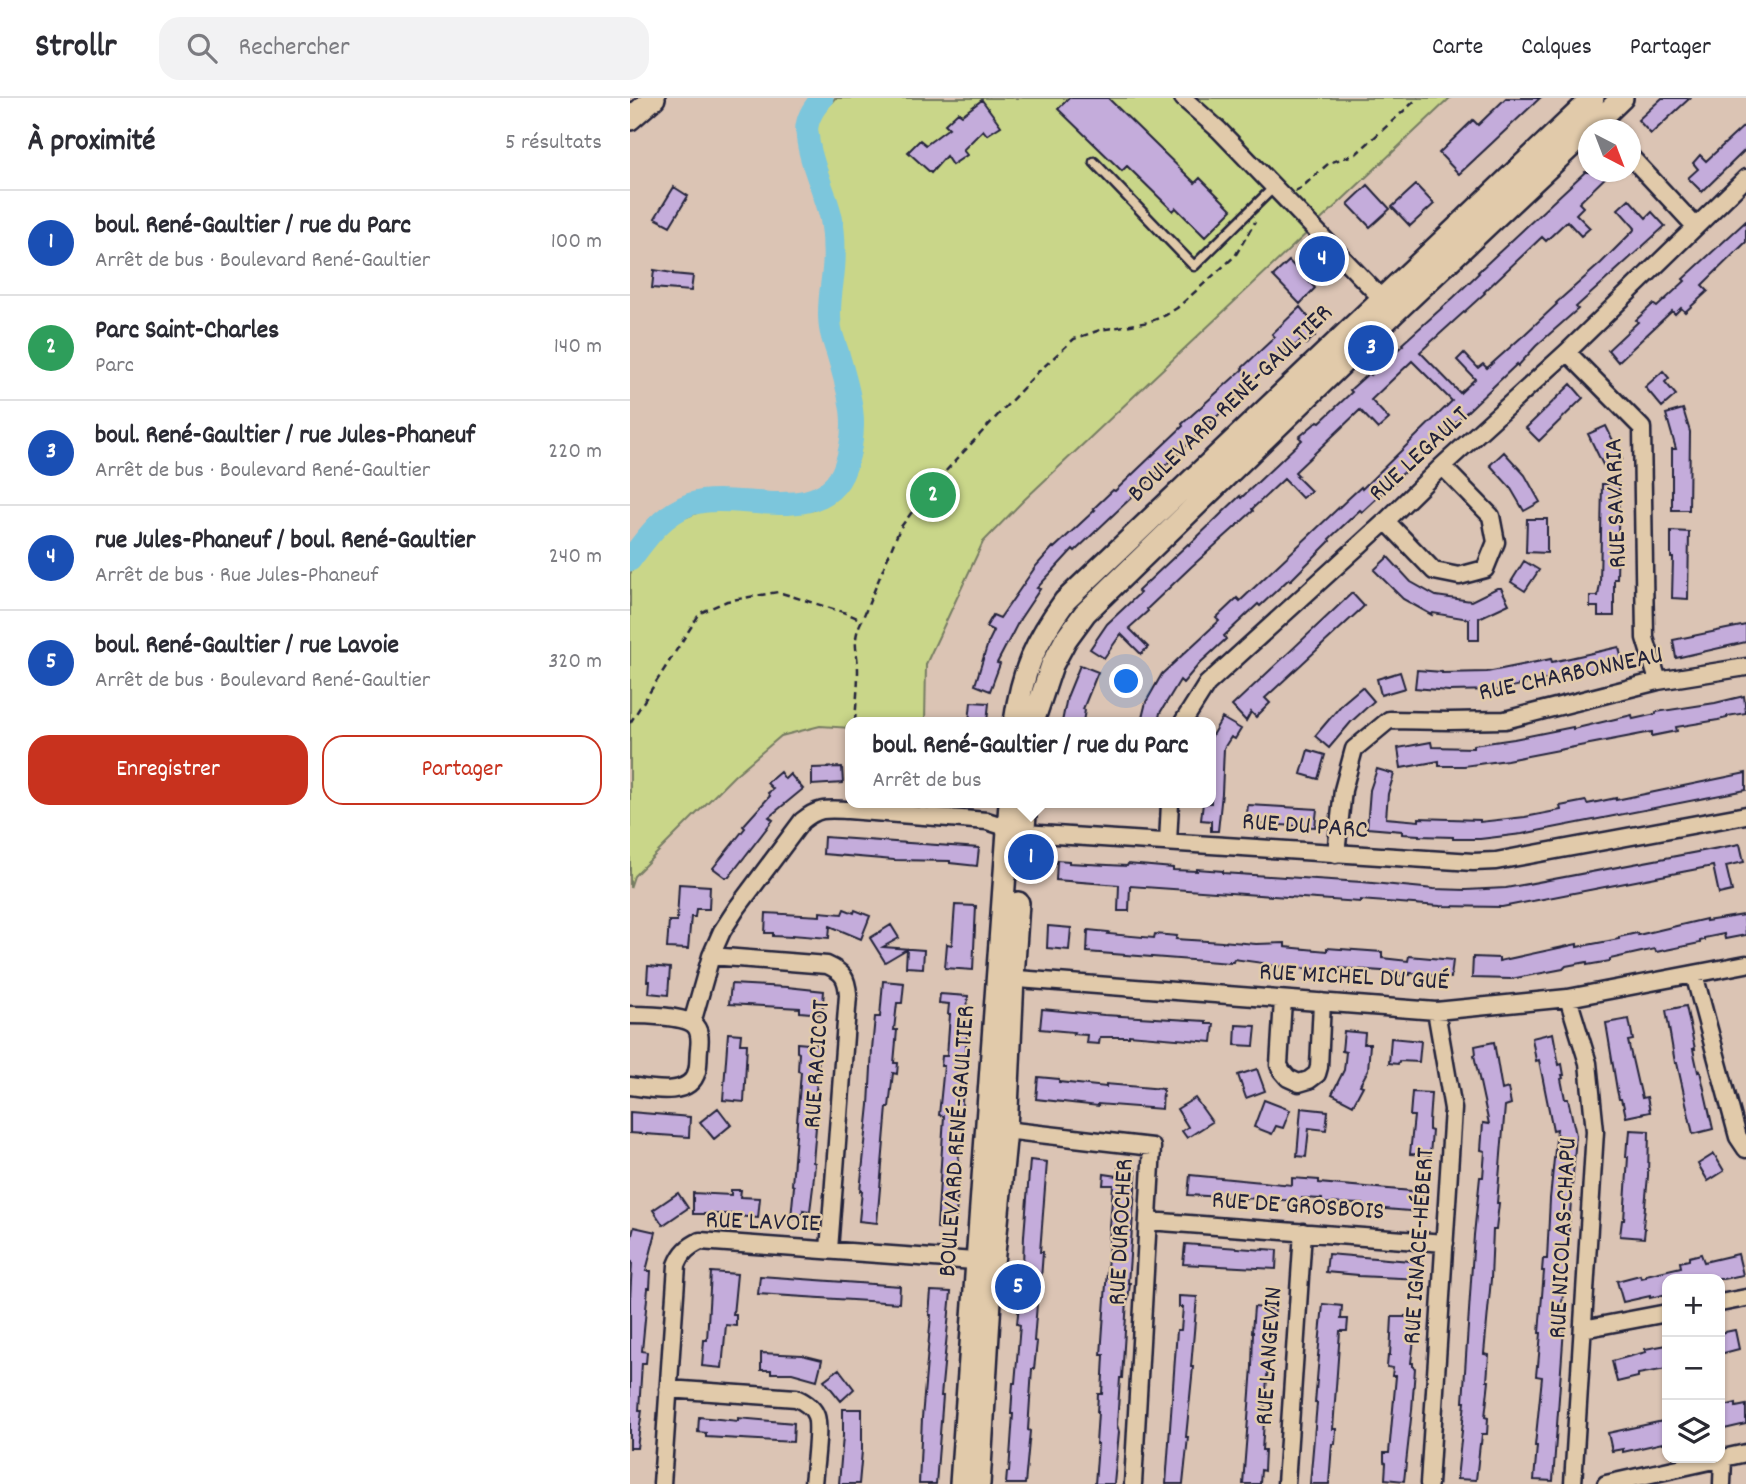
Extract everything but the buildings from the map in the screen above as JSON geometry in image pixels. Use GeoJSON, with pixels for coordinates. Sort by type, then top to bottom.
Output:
{"type":"FeatureCollection","features":[{"type":"Feature","properties":{"kind":"street"},"geometry":{"type":"LineString","coordinates":[[630,118],[654,98]]}},
{"type":"Feature","properties":{"kind":"street"},"geometry":{"type":"LineString","coordinates":[[1183,98],[1219,130],[1388,305]]}},
{"type":"Feature","properties":{"kind":"street","name":"BOULEVARD RENÉ-GAULTIER"},"geometry":{"type":"LineString","coordinates":[[1593,119],[1622,98]]}},
{"type":"Feature","properties":{"kind":"street","name":"BOULEVARD RENÉ-GAULTIER"},"geometry":{"type":"LineString","coordinates":[[1016,717],[1023,680],[1032,653],[1046,627],[1065,601],[1578,133]]}},
{"type":"Feature","properties":{"kind":"street"},"geometry":{"type":"LineString","coordinates":[[1641,168],[1695,226]]}},
{"type":"Feature","properties":{"kind":"street","name":"RUE LEGAULT"},"geometry":{"type":"LineString","coordinates":[[1186,717],[1207,684],[1567,352],[1746,178]]}},
{"type":"Feature","properties":{"kind":"street","name":"BOULEVARD RENÉ-GAULTIER"},"geometry":{"type":"LineString","coordinates":[[1034,717],[1052,665],[1066,639],[1085,613],[1388,305]]}},
{"type":"Feature","properties":{"kind":"street","name":"RUE SAVARIA"},"geometry":{"type":"LineString","coordinates":[[1567,352],[1642,428],[1645,638],[1658,681]]}},
{"type":"Feature","properties":{"kind":"street"},"geometry":{"type":"LineString","coordinates":[[1386,521],[1434,571],[1459,576],[1485,569],[1496,542],[1491,516],[1442,466]]}},
{"type":"Feature","properties":{"kind":"street","name":"RUE CHARBONNEAU"},"geometry":{"type":"LineString","coordinates":[[1336,854],[1343,790],[1354,749],[1389,720],[1505,720],[1658,681],[1746,667]]}},
{"type":"Feature","properties":{"kind":"street","name":"BOULEVARD RENÉ-GAULTIER"},"geometry":{"type":"LineString","coordinates":[[1011,808],[1017,830]]}},
{"type":"Feature","properties":{"kind":"street","name":"BOULEVARD RENÉ-GAULTIER"},"geometry":{"type":"LineString","coordinates":[[961,1484],[997,1129],[1017,830],[1024,808]]}},
{"type":"Feature","properties":{"kind":"street"},"geometry":{"type":"LineString","coordinates":[[1168,842],[1170,808]]}},
{"type":"Feature","properties":{"kind":"street","name":"RUE DU PARC"},"geometry":{"type":"LineString","coordinates":[[692,1023],[711,956],[729,919],[803,821],[813,812],[828,809],[987,821],[1017,830],[1454,861],[1496,861],[1746,815]]}},
{"type":"Feature","properties":{"kind":"street","name":"RUE RACICOT"},"geometry":{"type":"LineString","coordinates":[[711,956],[827,965],[839,970],[847,983],[829,1250]]}},
{"type":"Feature","properties":{"kind":"street","name":"RUE MICHEL DU GUÉ"},"geometry":{"type":"LineString","coordinates":[[1005,978],[1436,1012],[1567,998],[1746,964]]}},
{"type":"Feature","properties":{"kind":"street"},"geometry":{"type":"LineString","coordinates":[[1695,975],[1738,1137],[1746,1149]]}},
{"type":"Feature","properties":{"kind":"street","name":"RUE NICOLAS-CHAPU"},"geometry":{"type":"LineString","coordinates":[[1567,998],[1588,1063],[1595,1131],[1573,1484]]}},
{"type":"Feature","properties":{"kind":"street"},"geometry":{"type":"LineString","coordinates":[[1283,1000],[1279,1065],[1288,1078],[1299,1083],[1317,1074],[1319,1067],[1322,1002]]}},
{"type":"Feature","properties":{"kind":"street","name":"RUE IGNACE-HÉBERT"},"geometry":{"type":"LineString","coordinates":[[1429,1484],[1453,1109],[1436,1012]]}},
{"type":"Feature","properties":{"kind":"street"},"geometry":{"type":"LineString","coordinates":[[630,1015],[681,1019],[697,1028],[700,1039],[697,1071],[688,1085],[677,1089],[630,1086]]}},
{"type":"Feature","properties":{"kind":"street","name":"RUE DUROCHER"},"geometry":{"type":"LineString","coordinates":[[997,1129],[1152,1147],[1133,1484]]}},
{"type":"Feature","properties":{"kind":"street","name":"RUE DE GROSBOIS"},"geometry":{"type":"LineString","coordinates":[[1148,1221],[1445,1243]]}},
{"type":"Feature","properties":{"kind":"street","name":"RUE LANGEVIN"},"geometry":{"type":"LineString","coordinates":[[1286,1484],[1303,1231]]}},
{"type":"Feature","properties":{"kind":"street","name":"RUE LAVOIE"},"geometry":{"type":"LineString","coordinates":[[662,1484],[677,1265],[681,1254],[689,1247],[700,1241],[985,1262]]}},
{"type":"Feature","properties":{"kind":"street","name":"BOULEVARD RENÉ-GAULTIER"},"geometry":{"type":"LineString","coordinates":[[979,1484],[985,1262]]}},
{"type":"Feature","properties":{"kind":"street"},"geometry":{"type":"LineString","coordinates":[[1725,1302],[1746,1298]]}},
{"type":"Feature","properties":{"kind":"street"},"geometry":{"type":"LineString","coordinates":[[1583,1329],[1662,1314]]}},
{"type":"Feature","properties":{"kind":"street"},"geometry":{"type":"LineString","coordinates":[[668,1389],[796,1398],[805,1402],[813,1409],[817,1422],[813,1484]]}},
{"type":"Feature","properties":{"kind":"street"},"geometry":{"type":"LineString","coordinates":[[1725,1457],[1746,1452]]}},
{"type":"Feature","properties":{"kind":"street"},"geometry":{"type":"LineString","coordinates":[[1606,1484],[1700,1463]]}},
{"type":"Feature","properties":{"kind":"street"},"geometry":{"type":"LineString","coordinates":[[1722,1484],[1723,1463]]}},
{"type":"Feature","properties":{"kind":"lane"},"geometry":{"type":"LineString","coordinates":[[1094,162],[1194,266],[1279,192]]}},
{"type":"Feature","properties":{"kind":"path"},"geometry":{"type":"LineString","coordinates":[[1279,192],[1301,188],[1329,163],[1356,154],[1418,98]]}},
{"type":"Feature","properties":{"kind":"path"},"geometry":{"type":"LineString","coordinates":[[855,717],[858,668],[856,630],[900,528],[930,488],[1037,373],[1074,339],[1100,330],[1149,322],[1177,308],[1235,256],[1259,216]]}},
{"type":"Feature","properties":{"kind":"path"},"geometry":{"type":"LineString","coordinates":[[630,723],[700,613],[727,601],[778,592],[862,620]]}},
{"type":"Feature","properties":{"kind":"green space"},"geometry":{"type":"Polygon","coordinates":[[[835,98],[1450,98],[1024,500],[983,542],[926,664],[925,717],[845,717],[845,728],[820,726],[781,736],[734,776],[634,876],[630,888],[632,570],[664,529],[699,512],[727,508],[788,512],[814,510],[843,490],[854,471],[860,451],[860,420],[840,335],[839,305],[844,254],[840,226],[817,147],[816,128],[821,115],[835,98]]]}},
{"type":"Feature","properties":{"kind":"waterway"},"geometry":{"type":"LineString","coordinates":[[630,560],[649,535],[681,508],[710,501],[799,502],[818,497],[834,486],[845,467],[853,423],[849,397],[830,327],[833,229],[810,151],[807,130],[811,114],[822,98]]}},
{"type":"Feature","properties":{"kind":"place","name":"rue Jules-Phaneuf / boul. René-Gaultier"},"geometry":{"type":"Point","coordinates":[1322,259]}},
{"type":"Feature","properties":{"kind":"place","name":"boul. René-Gaultier / rue Jules-Phaneuf"},"geometry":{"type":"Point","coordinates":[1371,348]}},
{"type":"Feature","properties":{"kind":"place","name":"Parc Saint-Charles"},"geometry":{"type":"Point","coordinates":[933,495]}},
{"type":"Feature","properties":{"kind":"place","name":"boul. René-Gaultier / rue du Parc"},"geometry":{"type":"Point","coordinates":[1031,857]}},
{"type":"Feature","properties":{"kind":"place","name":"boul. René-Gaultier / rue Lavoie"},"geometry":{"type":"Point","coordinates":[1018,1287]}}]}
